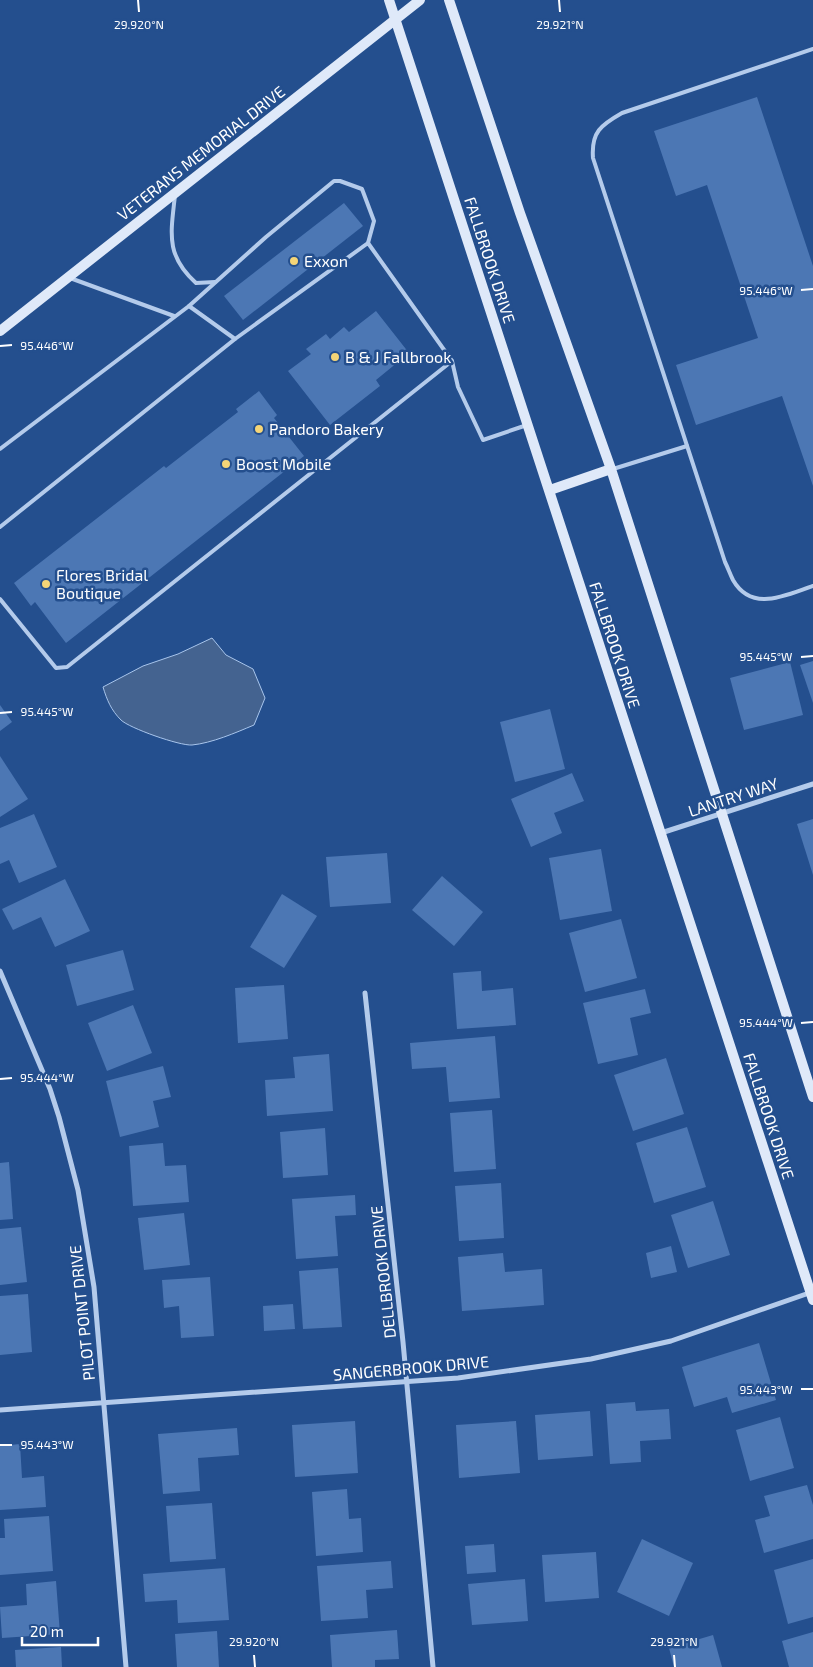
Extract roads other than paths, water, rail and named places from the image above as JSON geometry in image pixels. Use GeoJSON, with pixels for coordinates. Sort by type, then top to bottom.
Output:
{"type":"FeatureCollection","features":[{"type":"Feature","properties":{"kind":"main road","name":"FALLBROOK DRIVE"},"geometry":{"type":"LineString","coordinates":[[389,0],[812,1295]]}},
{"type":"Feature","properties":{"kind":"main road","name":"VETERANS MEMORIAL DRIVE"},"geometry":{"type":"LineString","coordinates":[[0,331],[420,0]]}},
{"type":"Feature","properties":{"kind":"main road"},"geometry":{"type":"LineString","coordinates":[[449,0],[520,214],[610,470],[813,1097]]}},
{"type":"Feature","properties":{"kind":"main road"},"geometry":{"type":"LineString","coordinates":[[550,490],[610,470]]}},
{"type":"Feature","properties":{"kind":"street","name":"LANTRY WAY"},"geometry":{"type":"LineString","coordinates":[[660,834],[813,784]]}},
{"type":"Feature","properties":{"kind":"street","name":"PILOT POINT DRIVE"},"geometry":{"type":"LineString","coordinates":[[0,971],[50,1089],[78,1190],[94,1288],[126,1667]]}},
{"type":"Feature","properties":{"kind":"street","name":"DELLBROOK DRIVE"},"geometry":{"type":"LineString","coordinates":[[365,993],[406,1381],[433,1667]]}},
{"type":"Feature","properties":{"kind":"street","name":"SANGERBROOK DRIVE"},"geometry":{"type":"LineString","coordinates":[[0,1410],[458,1378],[591,1359],[671,1340],[812,1295]]}},
{"type":"Feature","properties":{"kind":"lane"},"geometry":{"type":"LineString","coordinates":[[813,49],[622,113],[604,123],[597,133],[592,146],[593,158],[725,562],[733,581],[744,593],[760,600],[774,599],[813,586]]}},
{"type":"Feature","properties":{"kind":"lane"},"geometry":{"type":"LineString","coordinates":[[0,449],[188,306],[266,237],[334,181],[340,181],[362,189],[374,221],[368,243],[236,339],[0,527]]}},
{"type":"Feature","properties":{"kind":"lane"},"geometry":{"type":"LineString","coordinates":[[176,192],[171,232],[174,253],[184,272],[196,283],[215,282]]}},
{"type":"Feature","properties":{"kind":"lane"},"geometry":{"type":"LineString","coordinates":[[368,243],[452,361],[458,388],[484,440],[528,425]]}},
{"type":"Feature","properties":{"kind":"lane"},"geometry":{"type":"LineString","coordinates":[[68,277],[174,316]]}},
{"type":"Feature","properties":{"kind":"lane"},"geometry":{"type":"LineString","coordinates":[[188,306],[236,339]]}},
{"type":"Feature","properties":{"kind":"lane"},"geometry":{"type":"LineString","coordinates":[[0,599],[56,668],[67,667],[452,361]]}},
{"type":"Feature","properties":{"kind":"lane"},"geometry":{"type":"LineString","coordinates":[[610,470],[687,446]]}},
{"type":"Feature","properties":{"kind":"water"},"geometry":{"type":"Polygon","coordinates":[[[212,638],[226,655],[253,669],[265,698],[254,725],[215,740],[186,745],[144,732],[121,720],[110,705],[103,687],[143,666],[178,654],[212,638]]]}},
{"type":"Feature","properties":{"kind":"place","name":"Exxon"},"geometry":{"type":"Point","coordinates":[294,261]}},
{"type":"Feature","properties":{"kind":"place","name":"B & J Fallbrook"},"geometry":{"type":"Point","coordinates":[335,357]}},
{"type":"Feature","properties":{"kind":"place","name":"Pandoro Bakery"},"geometry":{"type":"Point","coordinates":[259,429]}},
{"type":"Feature","properties":{"kind":"place","name":"Boost Mobile"},"geometry":{"type":"Point","coordinates":[226,464]}},
{"type":"Feature","properties":{"kind":"place","name":"Flores Bridal Boutique"},"geometry":{"type":"Point","coordinates":[46,584]}}]}
